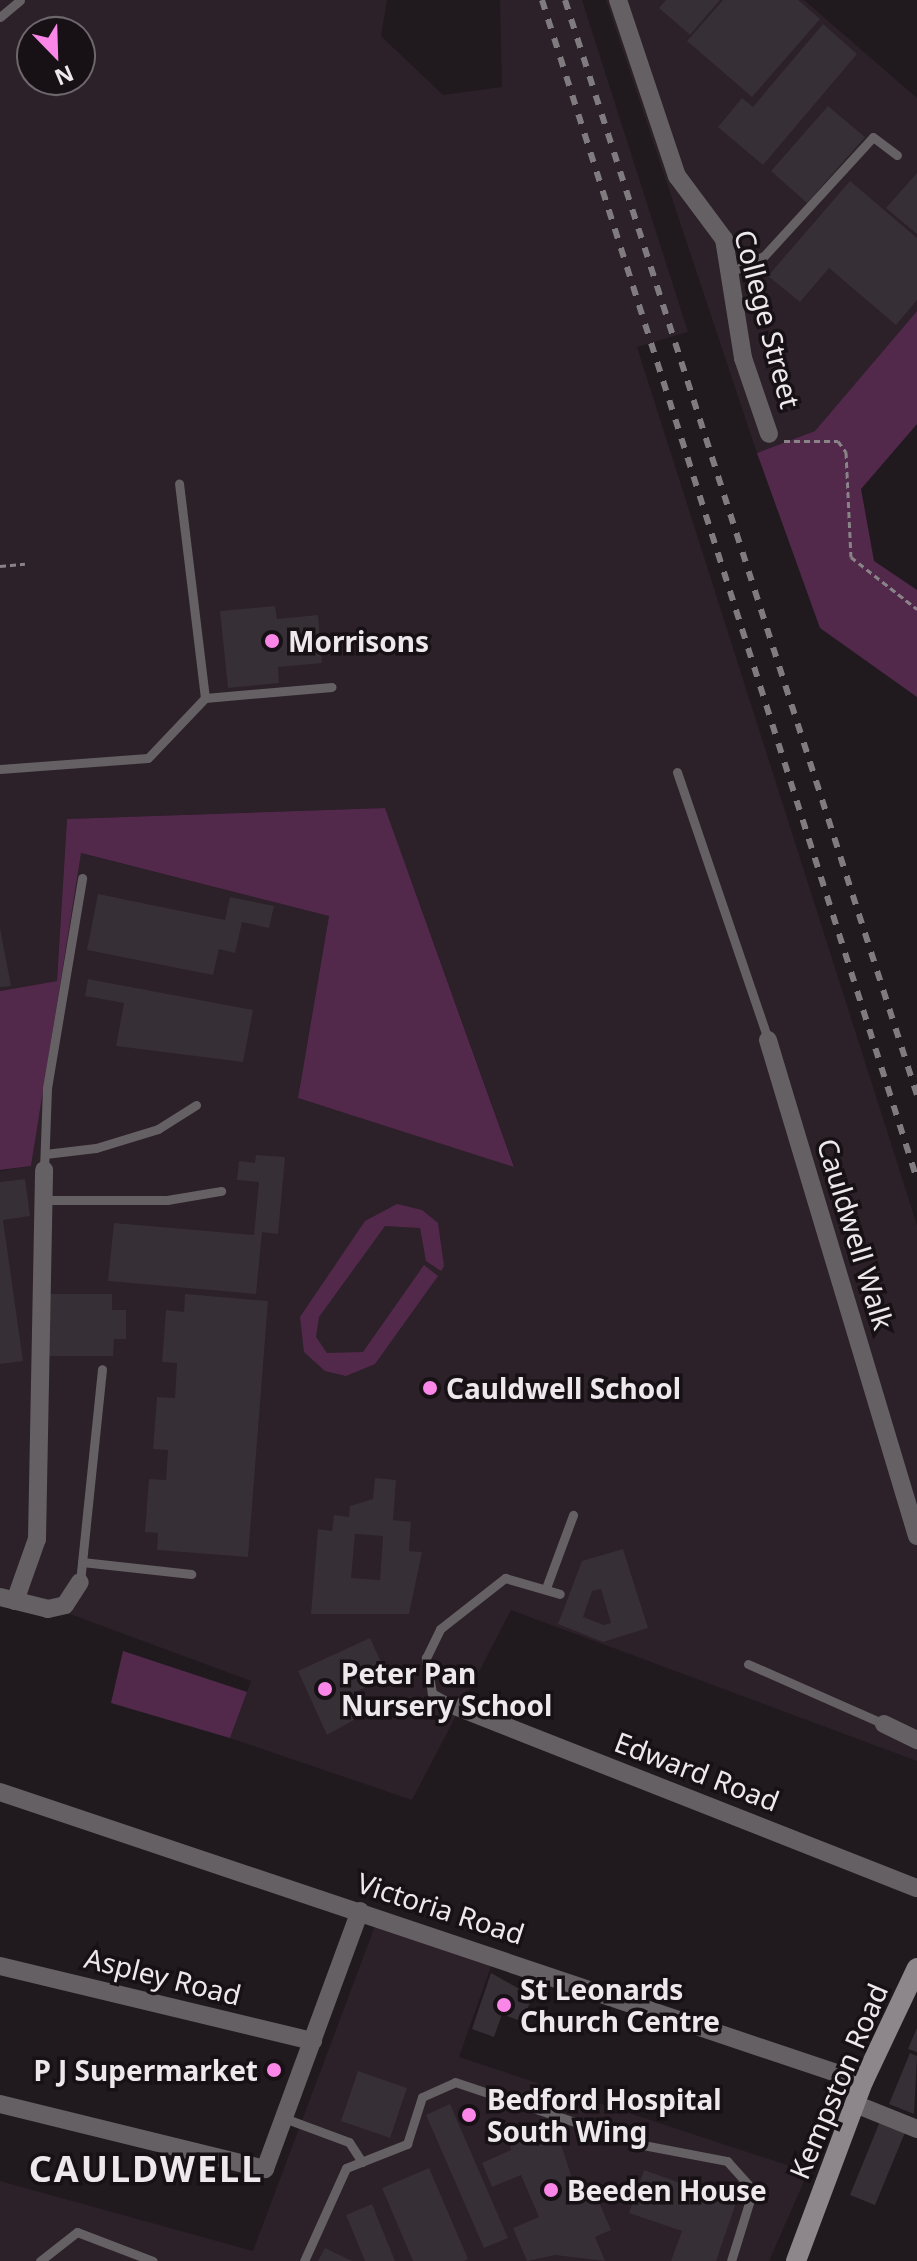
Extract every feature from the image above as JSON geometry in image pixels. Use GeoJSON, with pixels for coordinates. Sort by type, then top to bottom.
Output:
{"type":"FeatureCollection","features":[{"type":"Feature","properties":{"kind":"main road","name":"Kempston Road"},"geometry":{"type":"LineString","coordinates":[[796,2261],[863,2082],[917,1968]]}},
{"type":"Feature","properties":{"kind":"street","name":"College Street"},"geometry":{"type":"LineString","coordinates":[[618,0],[677,176],[724,239],[733,271],[740,346],[769,434]]}},
{"type":"Feature","properties":{"kind":"street","name":"Cauldwell Walk"},"geometry":{"type":"LineString","coordinates":[[768,1040],[917,1536]]}},
{"type":"Feature","properties":{"kind":"street"},"geometry":{"type":"LineString","coordinates":[[44,1162],[37,1539],[5,1600],[65,1605],[80,1582]]}},
{"type":"Feature","properties":{"kind":"street","name":"Edward Road"},"geometry":{"type":"LineString","coordinates":[[457,1707],[917,1888]]}},
{"type":"Feature","properties":{"kind":"street"},"geometry":{"type":"LineString","coordinates":[[884,1724],[917,1740]]}},
{"type":"Feature","properties":{"kind":"street","name":"Victoria Road"},"geometry":{"type":"LineString","coordinates":[[0,1792],[863,2082]]}},
{"type":"Feature","properties":{"kind":"street"},"geometry":{"type":"LineString","coordinates":[[0,2104],[265,2169],[360,1911]]}},
{"type":"Feature","properties":{"kind":"street","name":"Aspley Road"},"geometry":{"type":"LineString","coordinates":[[0,1966],[313,2041]]}},
{"type":"Feature","properties":{"kind":"street"},"geometry":{"type":"LineString","coordinates":[[865,2108],[917,2129]]}},
{"type":"Feature","properties":{"kind":"lane"},"geometry":{"type":"LineString","coordinates":[[0,17],[20,0]]}},
{"type":"Feature","properties":{"kind":"lane"},"geometry":{"type":"LineString","coordinates":[[733,271],[764,256],[873,137],[897,155]]}},
{"type":"Feature","properties":{"kind":"lane"},"geometry":{"type":"LineString","coordinates":[[179,484],[205,698]]}},
{"type":"Feature","properties":{"kind":"lane"},"geometry":{"type":"LineString","coordinates":[[0,769],[148,758],[205,698],[332,687]]}},
{"type":"Feature","properties":{"kind":"lane"},"geometry":{"type":"LineString","coordinates":[[677,772],[768,1040]]}},
{"type":"Feature","properties":{"kind":"lane"},"geometry":{"type":"LineString","coordinates":[[82,878],[47,1088],[44,1162],[158,1129],[196,1105]]}},
{"type":"Feature","properties":{"kind":"lane"},"geometry":{"type":"LineString","coordinates":[[44,1200],[167,1200],[221,1191]]}},
{"type":"Feature","properties":{"kind":"lane"},"geometry":{"type":"LineString","coordinates":[[80,1582],[102,1369]]}},
{"type":"Feature","properties":{"kind":"lane"},"geometry":{"type":"LineString","coordinates":[[546,1588],[573,1515]]}},
{"type":"Feature","properties":{"kind":"lane"},"geometry":{"type":"LineString","coordinates":[[82,1562],[191,1574]]}},
{"type":"Feature","properties":{"kind":"lane"},"geometry":{"type":"LineString","coordinates":[[457,1707],[432,1693],[426,1658],[440,1629],[505,1578],[560,1594]]}},
{"type":"Feature","properties":{"kind":"lane"},"geometry":{"type":"LineString","coordinates":[[748,1664],[884,1724]]}},
{"type":"Feature","properties":{"kind":"lane"},"geometry":{"type":"LineString","coordinates":[[304,2261],[346,2168],[407,2144],[422,2097],[455,2082],[643,2145],[727,2161],[753,2190],[731,2261]]}},
{"type":"Feature","properties":{"kind":"lane"},"geometry":{"type":"LineString","coordinates":[[284,2118],[349,2142],[362,2162]]}},
{"type":"Feature","properties":{"kind":"lane"},"geometry":{"type":"LineString","coordinates":[[40,2261],[77,2232],[153,2261]]}},
{"type":"Feature","properties":{"kind":"path"},"geometry":{"type":"LineString","coordinates":[[769,434],[788,443],[838,441],[846,452],[851,557],[917,609]]}},
{"type":"Feature","properties":{"kind":"path"},"geometry":{"type":"LineString","coordinates":[[0,566],[25,564]]}},
{"type":"Feature","properties":{"kind":"shaded area"},"geometry":{"type":"Polygon","coordinates":[[[0,0],[387,0],[381,36],[443,95],[502,87],[500,0],[582,0],[688,332],[637,347],[917,1225],[917,1761],[511,1610],[412,1800],[230,1738],[251,1681],[0,1588],[0,1171],[31,1166],[80,853],[329,916],[298,1098],[514,1166],[385,808],[67,819],[57,981],[0,991],[0,0]]]}},
{"type":"Feature","properties":{"kind":"shaded area"},"geometry":{"type":"Polygon","coordinates":[[[606,0],[804,0],[917,98],[917,311],[815,431],[757,453],[606,0]]]}},
{"type":"Feature","properties":{"kind":"shaded area"},"geometry":{"type":"Polygon","coordinates":[[[917,311],[917,424],[861,489],[874,561],[917,590],[917,697],[820,628],[757,453],[815,431],[917,311]]]}},
{"type":"Feature","properties":{"kind":"shaded area"},"geometry":{"type":"Polygon","coordinates":[[[385,808],[514,1167],[298,1098],[329,916],[81,853],[31,1166],[0,1170],[0,991],[57,981],[67,819],[385,808]]]}},
{"type":"Feature","properties":{"kind":"shaded area"},"geometry":{"type":"Polygon","coordinates":[[[397,1204],[422,1210],[438,1223],[444,1266],[441,1271],[426,1261],[420,1228],[385,1226],[319,1317],[316,1337],[327,1353],[363,1352],[424,1265],[438,1276],[375,1364],[346,1376],[325,1371],[304,1352],[300,1317],[365,1221],[397,1204]]]}},
{"type":"Feature","properties":{"kind":"shaded area"},"geometry":{"type":"Polygon","coordinates":[[[123,1651],[247,1692],[230,1738],[111,1703],[123,1651]]]}},
{"type":"Feature","properties":{"kind":"shaded area","name":"Bedford Hospital South Wing"},"geometry":{"type":"Polygon","coordinates":[[[375,1926],[491,1966],[459,2057],[808,2172],[769,2261],[0,2261],[0,2181],[253,2251],[375,1926]]]}},
{"type":"Feature","properties":{"kind":"building"},"geometry":{"type":"Polygon","coordinates":[[[666,0],[720,0],[690,35],[659,8],[666,0]]]}},
{"type":"Feature","properties":{"kind":"building"},"geometry":{"type":"Polygon","coordinates":[[[723,0],[798,0],[820,19],[752,97],[687,41],[723,0]]]}},
{"type":"Feature","properties":{"kind":"building"},"geometry":{"type":"Polygon","coordinates":[[[823,24],[857,54],[763,165],[718,127],[742,98],[753,107],[823,24]]]}},
{"type":"Feature","properties":{"kind":"building"},"geometry":{"type":"Polygon","coordinates":[[[828,106],[865,137],[807,203],[771,171],[828,106]]]}},
{"type":"Feature","properties":{"kind":"building"},"geometry":{"type":"Polygon","coordinates":[[[917,173],[917,234],[886,208],[917,173]]]}},
{"type":"Feature","properties":{"kind":"building"},"geometry":{"type":"Polygon","coordinates":[[[850,181],[917,238],[917,300],[896,325],[829,268],[800,302],[768,276],[850,181]]]}},
{"type":"Feature","properties":{"kind":"building","name":"Morrisons"},"geometry":{"type":"Polygon","coordinates":[[[275,606],[277,619],[318,615],[322,663],[278,667],[279,683],[228,688],[220,611],[275,606]]]}},
{"type":"Feature","properties":{"kind":"building"},"geometry":{"type":"Polygon","coordinates":[[[98,894],[225,920],[230,897],[274,906],[269,928],[242,922],[235,953],[219,949],[213,975],[87,950],[98,894]]]}},
{"type":"Feature","properties":{"kind":"building"},"geometry":{"type":"Polygon","coordinates":[[[0,928],[11,986],[0,987],[0,928]]]}},
{"type":"Feature","properties":{"kind":"building"},"geometry":{"type":"Polygon","coordinates":[[[88,979],[253,1010],[243,1062],[116,1046],[124,1003],[85,996],[88,979]]]}},
{"type":"Feature","properties":{"kind":"building"},"geometry":{"type":"Polygon","coordinates":[[[256,1155],[285,1157],[278,1234],[262,1232],[256,1294],[108,1281],[114,1223],[254,1235],[259,1182],[237,1180],[239,1161],[255,1163],[256,1155]]]}},
{"type":"Feature","properties":{"kind":"building"},"geometry":{"type":"Polygon","coordinates":[[[25,1179],[30,1216],[3,1220],[23,1361],[0,1364],[0,1182],[25,1179]]]}},
{"type":"Feature","properties":{"kind":"building"},"geometry":{"type":"Polygon","coordinates":[[[49,1294],[112,1294],[112,1310],[126,1310],[126,1339],[114,1339],[113,1356],[49,1356],[49,1294]]]}},
{"type":"Feature","properties":{"kind":"building"},"geometry":{"type":"Polygon","coordinates":[[[185,1294],[268,1301],[248,1557],[157,1550],[158,1533],[145,1532],[149,1479],[166,1480],[168,1450],[153,1449],[157,1397],[175,1398],[177,1363],[162,1362],[166,1310],[184,1312],[185,1294]]]}},
{"type":"Feature","properties":{"kind":"building"},"geometry":{"type":"Polygon","coordinates":[[[375,1478],[396,1480],[393,1520],[411,1522],[409,1551],[422,1552],[409,1614],[311,1614],[318,1529],[332,1531],[334,1515],[349,1517],[350,1506],[373,1499],[375,1478]],[[355,1534],[351,1578],[380,1580],[383,1536],[355,1534]]]}},
{"type":"Feature","properties":{"kind":"building"},"geometry":{"type":"Polygon","coordinates":[[[623,1549],[648,1628],[603,1642],[558,1624],[582,1561],[623,1549]],[[601,1589],[592,1591],[583,1617],[604,1625],[611,1623],[601,1589]]]}},
{"type":"Feature","properties":{"kind":"building"},"geometry":{"type":"Polygon","coordinates":[[[370,1638],[381,1662],[369,1668],[375,1683],[351,1694],[361,1716],[327,1735],[298,1671],[370,1638]]]}},
{"type":"Feature","properties":{"kind":"building","name":"St Leonards Church Centre"},"geometry":{"type":"Polygon","coordinates":[[[491,1973],[532,1996],[523,2022],[502,2014],[494,2037],[472,2029],[491,1973]]]}},
{"type":"Feature","properties":{"kind":"building"},"geometry":{"type":"Polygon","coordinates":[[[917,2028],[917,2052],[908,2049],[917,2028]]]}},
{"type":"Feature","properties":{"kind":"building"},"geometry":{"type":"Polygon","coordinates":[[[910,2053],[917,2056],[914,2114],[889,2104],[910,2053]]]}},
{"type":"Feature","properties":{"kind":"building"},"geometry":{"type":"Polygon","coordinates":[[[358,2071],[407,2088],[390,2138],[341,2121],[358,2071]]]}},
{"type":"Feature","properties":{"kind":"building"},"geometry":{"type":"Polygon","coordinates":[[[450,2104],[508,2238],[484,2248],[426,2115],[450,2104]]]}},
{"type":"Feature","properties":{"kind":"building"},"geometry":{"type":"Polygon","coordinates":[[[881,2119],[906,2130],[875,2205],[850,2195],[881,2119]]]}},
{"type":"Feature","properties":{"kind":"building","name":"Beeden House"},"geometry":{"type":"Polygon","coordinates":[[[506,2123],[559,2138],[579,2200],[595,2193],[611,2230],[595,2237],[605,2261],[555,2255],[527,2261],[513,2228],[539,2217],[521,2175],[492,2187],[482,2163],[511,2150],[506,2123]]]}},
{"type":"Feature","properties":{"kind":"building"},"geometry":{"type":"Polygon","coordinates":[[[429,2168],[468,2259],[464,2261],[413,2261],[382,2188],[429,2168]]]}},
{"type":"Feature","properties":{"kind":"building"},"geometry":{"type":"Polygon","coordinates":[[[644,2170],[736,2203],[716,2261],[671,2261],[682,2231],[629,2213],[644,2170]]]}},
{"type":"Feature","properties":{"kind":"building"},"geometry":{"type":"Polygon","coordinates":[[[372,2204],[395,2261],[365,2261],[346,2215],[372,2204]]]}},
{"type":"Feature","properties":{"kind":"building"},"geometry":{"type":"Polygon","coordinates":[[[325,2248],[352,2261],[318,2261],[325,2248]]]}},
{"type":"Feature","properties":{"kind":"railway"},"geometry":{"type":"LineString","coordinates":[[542,0],[917,1179]]}},
{"type":"Feature","properties":{"kind":"railway"},"geometry":{"type":"LineString","coordinates":[[565,0],[917,1095]]}},
{"type":"Feature","properties":{"kind":"place","name":"Morrisons"},"geometry":{"type":"Point","coordinates":[272,641]}},
{"type":"Feature","properties":{"kind":"place","name":"Cauldwell School"},"geometry":{"type":"Point","coordinates":[430,1388]}},
{"type":"Feature","properties":{"kind":"place","name":"Peter Pan Nursery School"},"geometry":{"type":"Point","coordinates":[325,1689]}},
{"type":"Feature","properties":{"kind":"place","name":"St Leonards Church Centre"},"geometry":{"type":"Point","coordinates":[504,2005]}},
{"type":"Feature","properties":{"kind":"place","name":"P J Supermarket"},"geometry":{"type":"Point","coordinates":[274,2070]}},
{"type":"Feature","properties":{"kind":"place","name":"Bedford Hospital South Wing"},"geometry":{"type":"Point","coordinates":[469,2115]}},
{"type":"Feature","properties":{"kind":"place","name":"Beeden House"},"geometry":{"type":"Point","coordinates":[551,2190]}},
{"type":"Feature","properties":{"kind":"district","name":"CAULDWELL"},"geometry":{"type":"Point","coordinates":[146,2169]}}]}
